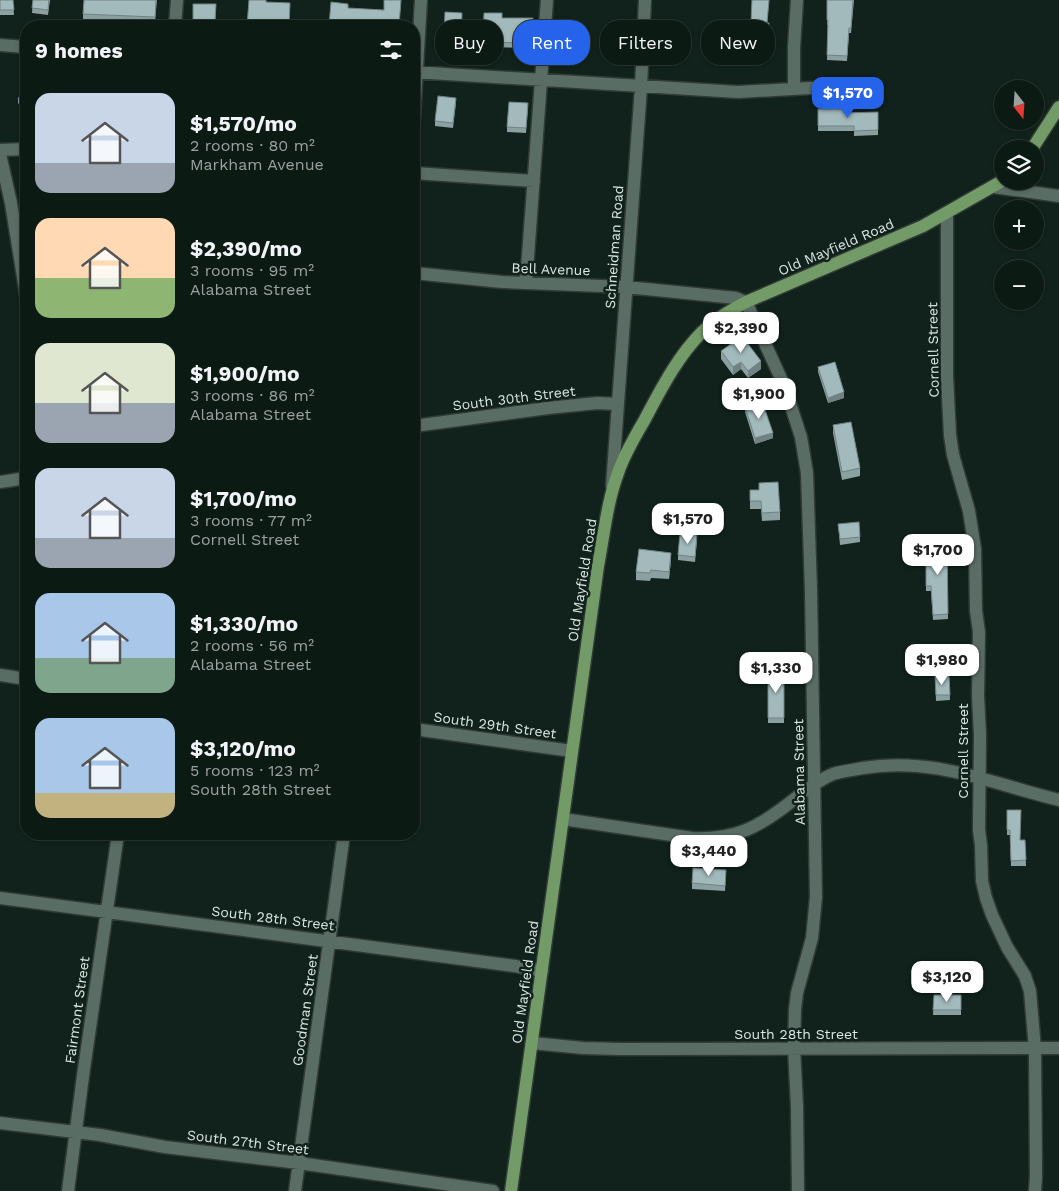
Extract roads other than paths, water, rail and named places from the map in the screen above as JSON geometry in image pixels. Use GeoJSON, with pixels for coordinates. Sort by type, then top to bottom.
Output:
{"type":"FeatureCollection","features":[{"type":"Feature","properties":{"kind":"main road"},"geometry":{"type":"LineString","coordinates":[[1038,140],[1059,107]]}},
{"type":"Feature","properties":{"kind":"main road","name":"Old Mayfield Road"},"geometry":{"type":"LineString","coordinates":[[511,1191],[598,566],[611,496],[617,473],[627,452],[661,390],[686,350],[719,317],[746,302],[923,226],[994,186]]}},
{"type":"Feature","properties":{"kind":"street"},"geometry":{"type":"LineString","coordinates":[[175,20],[177,0]]}},
{"type":"Feature","properties":{"kind":"street"},"geometry":{"type":"LineString","coordinates":[[419,20],[421,0]]}},
{"type":"Feature","properties":{"kind":"street"},"geometry":{"type":"LineString","coordinates":[[526,283],[547,0]]}},
{"type":"Feature","properties":{"kind":"street","name":"Schneidman Road"},"geometry":{"type":"LineString","coordinates":[[611,496],[640,87],[644,0]]}},
{"type":"Feature","properties":{"kind":"street"},"geometry":{"type":"LineString","coordinates":[[794,89],[797,0]]}},
{"type":"Feature","properties":{"kind":"street"},"geometry":{"type":"LineString","coordinates":[[0,45],[20,47]]}},
{"type":"Feature","properties":{"kind":"street"},"geometry":{"type":"LineString","coordinates":[[420,72],[738,92],[828,87],[855,89]]}},
{"type":"Feature","properties":{"kind":"street"},"geometry":{"type":"LineString","coordinates":[[0,150],[20,149]]}},
{"type":"Feature","properties":{"kind":"street"},"geometry":{"type":"LineString","coordinates":[[0,154],[1,168],[20,239]]}},
{"type":"Feature","properties":{"kind":"street"},"geometry":{"type":"LineString","coordinates":[[420,173],[534,181]]}},
{"type":"Feature","properties":{"kind":"street"},"geometry":{"type":"LineString","coordinates":[[1028,190],[1059,196]]}},
{"type":"Feature","properties":{"kind":"street","name":"Cornell Street"},"geometry":{"type":"LineString","coordinates":[[947,213],[947,376],[950,435],[953,454],[969,511],[975,549],[976,611],[979,632],[979,830],[982,881],[992,915],[1007,947],[1025,976],[1030,991],[1035,1048],[1035,1191]]}},
{"type":"Feature","properties":{"kind":"street","name":"Bell Avenue"},"geometry":{"type":"LineString","coordinates":[[420,273],[526,283],[626,287],[724,296],[746,302]]}},
{"type":"Feature","properties":{"kind":"street","name":"Alabama Street"},"geometry":{"type":"LineString","coordinates":[[746,302],[784,385],[801,437],[807,473],[812,590],[815,918],[795,1009],[794,1048],[798,1191]]}},
{"type":"Feature","properties":{"kind":"street","name":"South 30th Street"},"geometry":{"type":"LineString","coordinates":[[420,425],[548,408],[618,404]]}},
{"type":"Feature","properties":{"kind":"street"},"geometry":{"type":"LineString","coordinates":[[0,482],[20,479]]}},
{"type":"Feature","properties":{"kind":"street"},"geometry":{"type":"LineString","coordinates":[[0,675],[20,677]]}},
{"type":"Feature","properties":{"kind":"street","name":"South 29th Street"},"geometry":{"type":"LineString","coordinates":[[420,730],[572,751]]}},
{"type":"Feature","properties":{"kind":"street"},"geometry":{"type":"LineString","coordinates":[[563,820],[692,838],[711,839],[729,837],[760,823],[815,783],[832,775],[895,764],[931,766],[979,777],[1059,800]]}},
{"type":"Feature","properties":{"kind":"street","name":"Fairmont Street"},"geometry":{"type":"LineString","coordinates":[[68,1191],[117,840]]}},
{"type":"Feature","properties":{"kind":"street","name":"Goodman Street"},"geometry":{"type":"LineString","coordinates":[[295,1191],[343,840]]}},
{"type":"Feature","properties":{"kind":"street","name":"South 28th Street"},"geometry":{"type":"LineString","coordinates":[[0,898],[330,940],[542,971]]}},
{"type":"Feature","properties":{"kind":"street","name":"South 28th Street"},"geometry":{"type":"LineString","coordinates":[[532,1043],[583,1048],[622,1049],[1059,1048]]}},
{"type":"Feature","properties":{"kind":"street","name":"South 27th Street"},"geometry":{"type":"LineString","coordinates":[[0,1123],[100,1135],[181,1149],[299,1163],[493,1191]]}}]}
